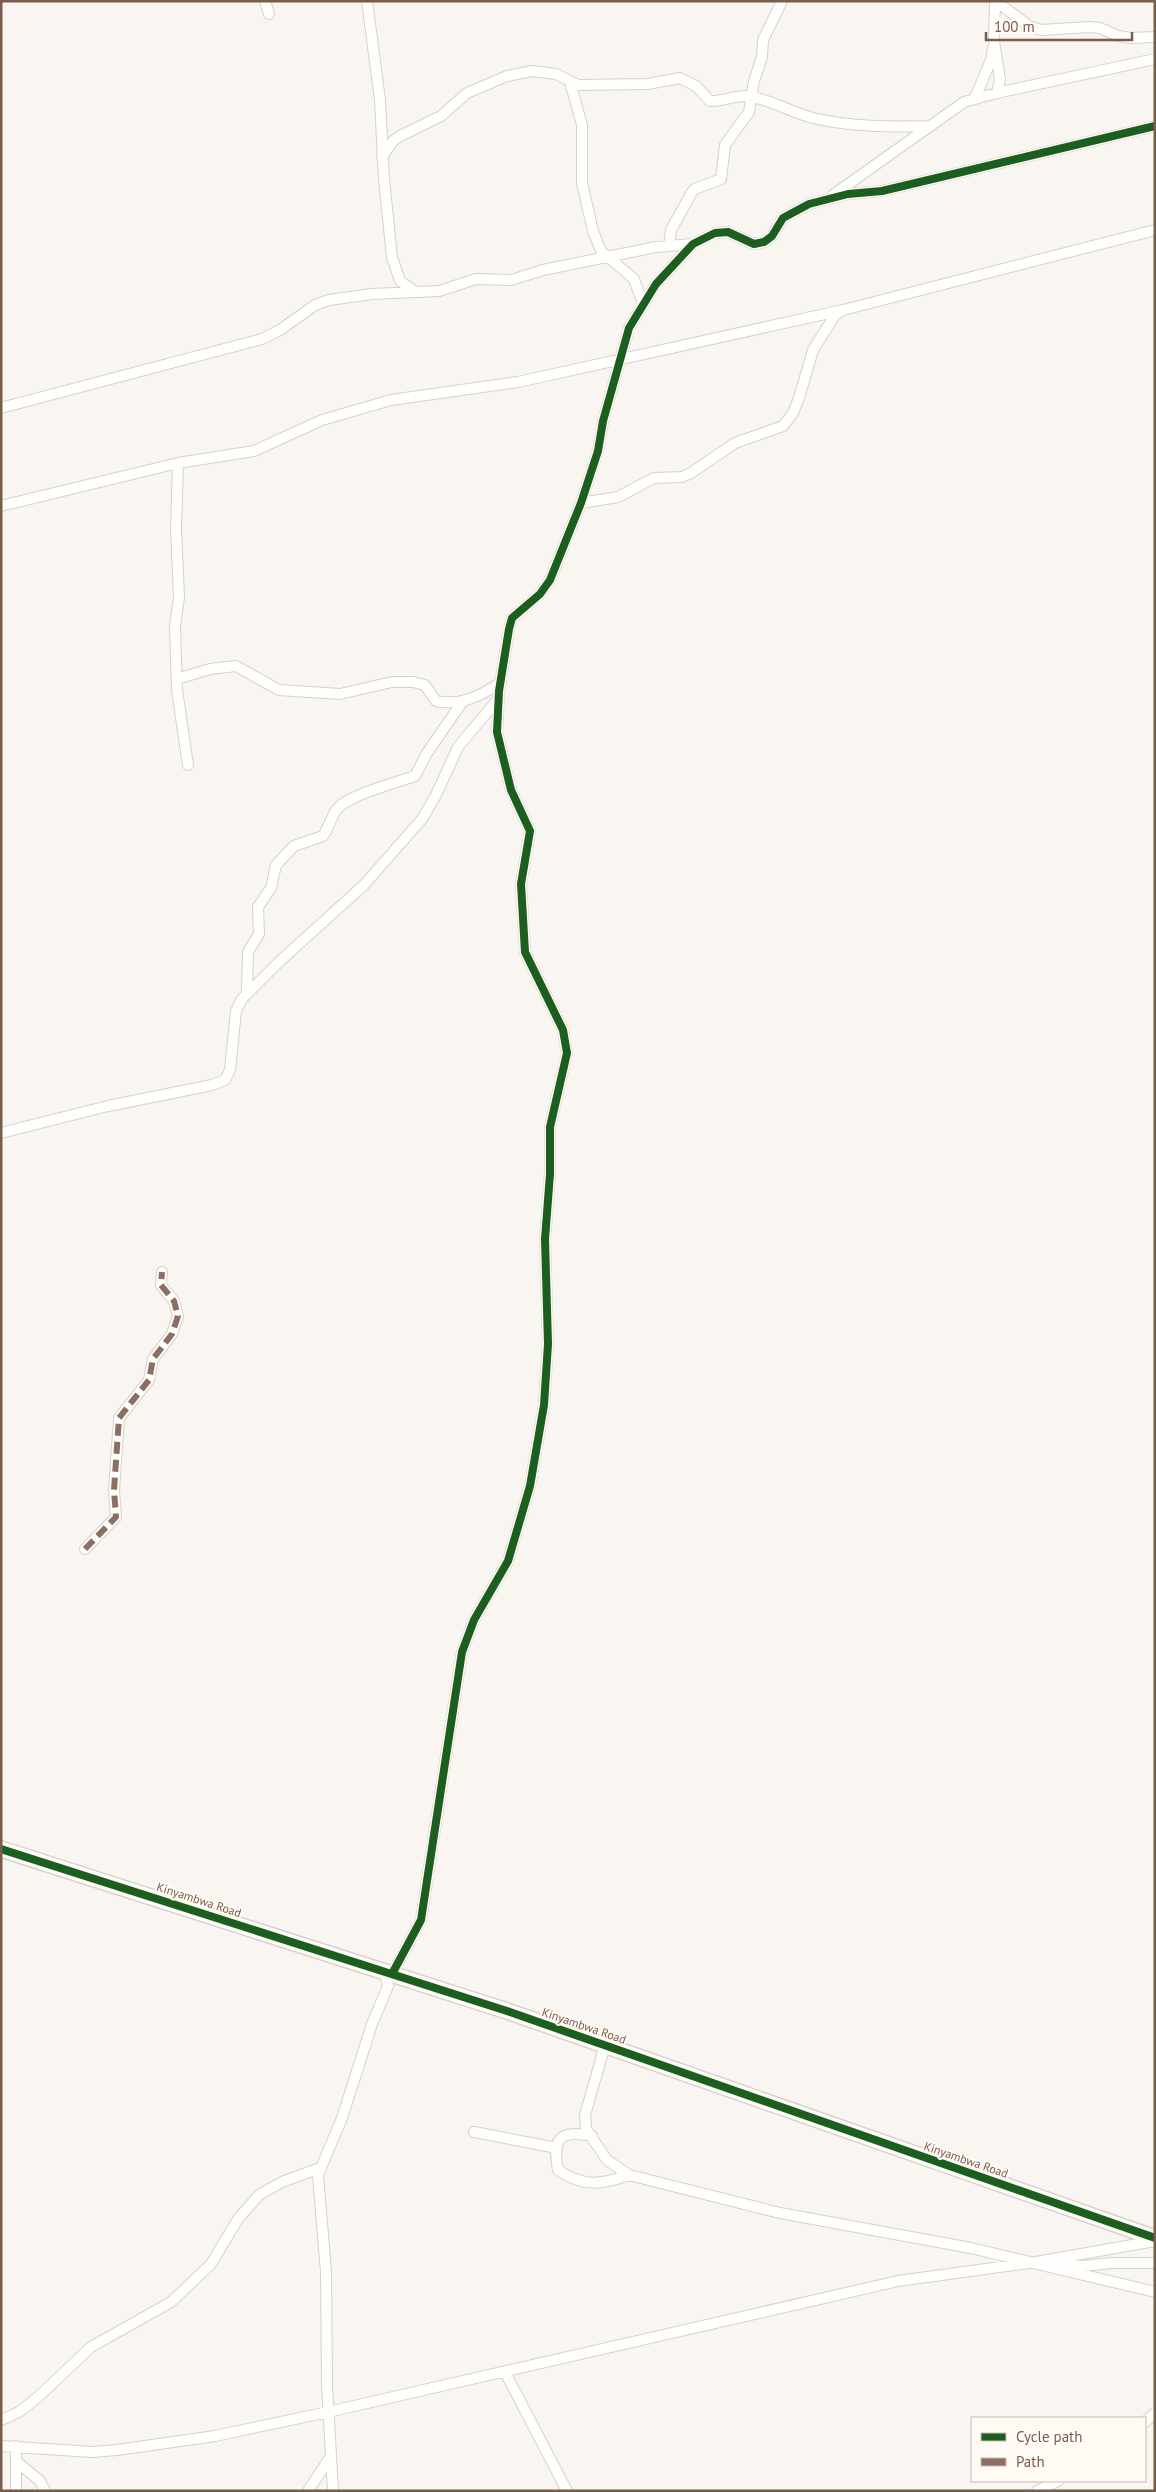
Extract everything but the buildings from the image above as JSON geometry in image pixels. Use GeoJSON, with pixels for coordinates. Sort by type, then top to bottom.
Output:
{"type":"FeatureCollection","features":[{"type":"Feature","properties":{"kind":"street"},"geometry":{"type":"LineString","coordinates":[[265,1],[269,14]]}},
{"type":"Feature","properties":{"kind":"street"},"geometry":{"type":"LineString","coordinates":[[367,1],[380,100],[382,157],[396,273],[400,281],[416,292]]}},
{"type":"Feature","properties":{"kind":"street"},"geometry":{"type":"LineString","coordinates":[[669,246],[671,230],[692,192],[695,189],[722,179],[725,145],[747,116],[762,57],[764,40],[782,1]]}},
{"type":"Feature","properties":{"kind":"street"},"geometry":{"type":"LineString","coordinates":[[996,1],[1028,26],[1041,30],[1089,27],[1100,28],[1118,36],[1131,38],[1155,37]]}},
{"type":"Feature","properties":{"kind":"street"},"geometry":{"type":"LineString","coordinates":[[974,98],[991,60],[996,1]]}},
{"type":"Feature","properties":{"kind":"street"},"geometry":{"type":"LineString","coordinates":[[994,41],[1000,79],[997,93]]}},
{"type":"Feature","properties":{"kind":"street"},"geometry":{"type":"LineString","coordinates":[[830,197],[964,102],[974,98],[1155,58]]}},
{"type":"Feature","properties":{"kind":"street"},"geometry":{"type":"LineString","coordinates":[[382,157],[393,141],[441,116],[459,98],[480,86],[507,76],[532,71],[548,72],[578,85],[647,84],[680,78],[696,86],[710,101],[751,97],[829,121],[882,127],[930,126]]}},
{"type":"Feature","properties":{"kind":"street"},"geometry":{"type":"LineString","coordinates":[[570,82],[577,102],[583,138],[584,192],[597,245],[634,279],[643,304]]}},
{"type":"Feature","properties":{"kind":"street"},"geometry":{"type":"LineString","coordinates":[[333,2491],[328,2412],[326,2272],[318,2185],[320,2168],[342,2118],[372,2024],[388,1986],[389,1973],[421,1920],[462,1652],[474,1620],[508,1562],[530,1486],[544,1405],[548,1344],[545,1238],[550,1174],[550,1127],[566,1053],[562,1030],[525,952],[522,884],[530,831],[511,790],[497,732],[500,682],[512,618],[545,588],[582,504],[598,451],[619,360],[629,328],[656,284],[693,244],[715,233],[728,232],[754,244],[764,242],[772,236],[783,218],[793,211],[830,197],[882,191],[1155,126]]}},
{"type":"Feature","properties":{"kind":"street"},"geometry":{"type":"LineString","coordinates":[[1,506],[178,463],[254,451],[322,420],[391,400],[518,382],[619,360],[843,310],[1155,230]]}},
{"type":"Feature","properties":{"kind":"street"},"geometry":{"type":"LineString","coordinates":[[1,408],[253,342],[280,330],[315,305],[329,300],[364,295],[439,291],[476,279],[511,280],[543,270],[608,257],[669,246],[693,244]]}},
{"type":"Feature","properties":{"kind":"street"},"geometry":{"type":"LineString","coordinates":[[582,504],[618,497],[654,478],[682,477],[745,438],[783,426],[793,413],[799,398],[813,350],[835,315],[843,310]]}},
{"type":"Feature","properties":{"kind":"street"},"geometry":{"type":"LineString","coordinates":[[178,463],[176,529],[179,597],[175,627],[177,679],[188,765]]}},
{"type":"Feature","properties":{"kind":"street"},"geometry":{"type":"LineString","coordinates":[[177,679],[210,669],[236,666],[279,690],[340,694],[392,682],[413,682],[425,685],[436,701],[450,703],[462,702],[500,682]]}},
{"type":"Feature","properties":{"kind":"street"},"geometry":{"type":"LineString","coordinates":[[1,1133],[108,1106],[222,1082],[230,1070],[236,1011],[247,993],[357,892],[422,820],[458,747],[499,698]]}},
{"type":"Feature","properties":{"kind":"street"},"geometry":{"type":"LineString","coordinates":[[247,993],[248,952],[259,934],[258,907],[270,888],[278,860],[294,846],[323,836],[338,808],[343,804],[368,792],[415,776],[427,753],[462,702]]}},
{"type":"Feature","properties":{"kind":"street"},"geometry":{"type":"LineString","coordinates":[[85,1549],[116,1517],[114,1490],[119,1418],[149,1380],[153,1359],[172,1334],[178,1316],[174,1301],[161,1285],[162,1272]]}},
{"type":"Feature","properties":{"kind":"street","name":"Kinyambwa Road"},"geometry":{"type":"LineString","coordinates":[[1,1848],[605,2045],[1155,2239]]}},
{"type":"Feature","properties":{"kind":"street"},"geometry":{"type":"LineString","coordinates":[[605,2045],[585,2115],[586,2129],[608,2160],[629,2175],[780,2212],[971,2248],[1155,2292]]}},
{"type":"Feature","properties":{"kind":"street"},"geometry":{"type":"LineString","coordinates":[[474,2132],[556,2148]]}},
{"type":"Feature","properties":{"kind":"street"},"geometry":{"type":"LineString","coordinates":[[592,2136],[572,2132],[557,2143],[558,2170],[571,2179],[606,2183],[629,2175]]}},
{"type":"Feature","properties":{"kind":"street"},"geometry":{"type":"LineString","coordinates":[[1,2420],[19,2412],[38,2397],[91,2347],[170,2302],[211,2264],[238,2219],[259,2195],[282,2182],[320,2168]]}},
{"type":"Feature","properties":{"kind":"street"},"geometry":{"type":"LineString","coordinates":[[1,2446],[92,2452],[215,2436],[506,2372],[898,2281],[1034,2263],[1155,2239]]}},
{"type":"Feature","properties":{"kind":"street"},"geometry":{"type":"LineString","coordinates":[[1034,2263],[1083,2266],[1111,2263],[1155,2263]]}},
{"type":"Feature","properties":{"kind":"street"},"geometry":{"type":"LineString","coordinates":[[506,2372],[567,2491]]}},
{"type":"Feature","properties":{"kind":"street"},"geometry":{"type":"LineString","coordinates":[[16,2446],[16,2491]]}},
{"type":"Feature","properties":{"kind":"street"},"geometry":{"type":"LineString","coordinates":[[308,2491],[331,2456]]}},
{"type":"Feature","properties":{"kind":"street"},"geometry":{"type":"LineString","coordinates":[[17,2462],[40,2481],[45,2491]]}},
{"type":"Feature","properties":{"kind":"street"},"geometry":{"type":"LineString","coordinates":[[1037,2491],[1056,2482]]}},
{"type":"Feature","properties":{"kind":"marked path"},"geometry":{"type":"LineString","coordinates":[[85,1549],[116,1517],[114,1490],[119,1418],[149,1380],[153,1359],[172,1334],[178,1316],[174,1301],[161,1285],[162,1272]]}},
{"type":"Feature","properties":{"kind":"cycle path"},"geometry":{"type":"LineString","coordinates":[[392,1974],[421,1920],[462,1652],[474,1620],[508,1561],[530,1486],[544,1405],[548,1344],[545,1239],[550,1174],[550,1127],[567,1053],[563,1030],[525,952],[521,884],[530,831],[511,790],[497,732],[499,691],[512,618],[540,594],[550,580],[581,503],[598,451],[603,421],[629,328],[656,284],[693,244],[715,233],[728,232],[754,244],[764,242],[772,236],[783,218],[809,204],[848,194],[882,191],[1155,126]]}},
{"type":"Feature","properties":{"kind":"cycle path"},"geometry":{"type":"LineString","coordinates":[[1,1849],[507,2011],[1155,2238]]}}]}
